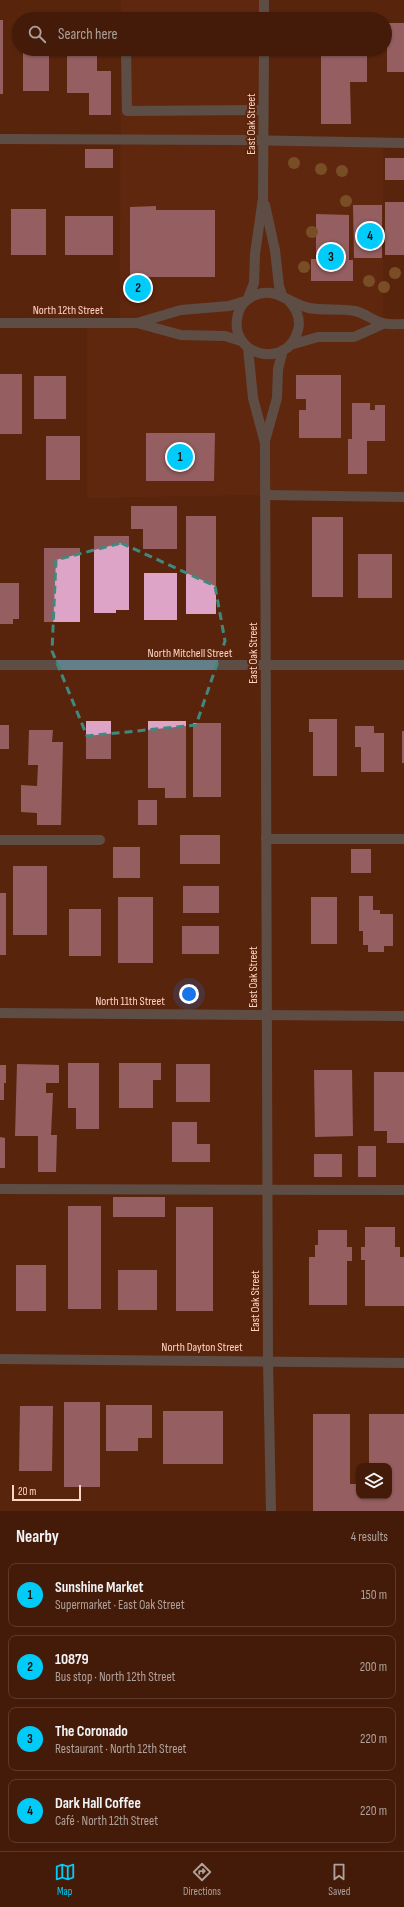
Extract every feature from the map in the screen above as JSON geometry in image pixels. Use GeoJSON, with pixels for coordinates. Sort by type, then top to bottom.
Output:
{"type":"FeatureCollection","features":[{"type":"Feature","properties":{"kind":"street"},"geometry":{"type":"LineString","coordinates":[[264,0],[264,12]]}},
{"type":"Feature","properties":{"kind":"street"},"geometry":{"type":"LineString","coordinates":[[126,56],[127,111],[263,110]]}},
{"type":"Feature","properties":{"kind":"street","name":"East Oak Street"},"geometry":{"type":"LineString","coordinates":[[247,300],[254,283],[255,254],[263,198],[264,56]]}},
{"type":"Feature","properties":{"kind":"street"},"geometry":{"type":"LineString","coordinates":[[0,139],[263,140],[404,143]]}},
{"type":"Feature","properties":{"kind":"street","name":"East Oak Street"},"geometry":{"type":"LineString","coordinates":[[263,198],[275,250],[279,286],[285,297]]}},
{"type":"Feature","properties":{"kind":"street","name":"North 12th Street"},"geometry":{"type":"LineString","coordinates":[[137,323],[181,310],[229,306],[247,300],[258,293],[266,292],[285,297],[311,308],[356,311],[384,324]]}},
{"type":"Feature","properties":{"kind":"street"},"geometry":{"type":"LineString","coordinates":[[285,297],[296,310],[299,322],[298,330],[287,348]]}},
{"type":"Feature","properties":{"kind":"street"},"geometry":{"type":"LineString","coordinates":[[244,344],[237,331],[236,320],[239,310],[247,300]]}},
{"type":"Feature","properties":{"kind":"street","name":"North 12th Street"},"geometry":{"type":"LineString","coordinates":[[0,323],[137,323],[181,335],[225,336],[265,354],[275,354],[287,348],[318,338],[354,337],[384,324],[404,324]]}},
{"type":"Feature","properties":{"kind":"street","name":"East Oak Street"},"geometry":{"type":"LineString","coordinates":[[244,344],[253,398],[265,443]]}},
{"type":"Feature","properties":{"kind":"street","name":"East Oak Street"},"geometry":{"type":"LineString","coordinates":[[271,1511],[268,1361],[266,1015],[265,443],[276,398],[278,369],[287,348]]}},
{"type":"Feature","properties":{"kind":"street"},"geometry":{"type":"LineString","coordinates":[[265,495],[404,497]]}},
{"type":"Feature","properties":{"kind":"street","name":"North Mitchell Street"},"geometry":{"type":"LineString","coordinates":[[0,665],[404,665]]}},
{"type":"Feature","properties":{"kind":"street"},"geometry":{"type":"LineString","coordinates":[[266,839],[404,839]]}},
{"type":"Feature","properties":{"kind":"street"},"geometry":{"type":"LineString","coordinates":[[0,840],[100,840]]}},
{"type":"Feature","properties":{"kind":"street","name":"North 11th Street"},"geometry":{"type":"LineString","coordinates":[[0,1013],[404,1016]]}},
{"type":"Feature","properties":{"kind":"street"},"geometry":{"type":"LineString","coordinates":[[0,1189],[267,1188],[404,1190]]}},
{"type":"Feature","properties":{"kind":"street","name":"North Dayton Street"},"geometry":{"type":"LineString","coordinates":[[0,1359],[404,1363]]}},
{"type":"Feature","properties":{"kind":"highlighted area"},"geometry":{"type":"Polygon","coordinates":[[[121,543],[215,586],[225,641],[196,725],[87,736],[52,651],[56,560],[121,543]]]}},
{"type":"Feature","properties":{"kind":"shaded area"},"geometry":{"type":"Polygon","coordinates":[[[121,0],[264,0],[264,12],[121,12],[121,0]]]}},
{"type":"Feature","properties":{"kind":"shaded area"},"geometry":{"type":"Polygon","coordinates":[[[121,56],[264,56],[263,140],[383,143],[383,323],[404,324],[404,497],[243,495],[87,498],[87,323],[120,323],[121,56]]]}},
{"type":"Feature","properties":{"kind":"building"},"geometry":{"type":"Polygon","coordinates":[[[0,20],[3,20],[3,94],[0,94],[0,20]]]}},
{"type":"Feature","properties":{"kind":"building"},"geometry":{"type":"Polygon","coordinates":[[[392,23],[404,23],[404,72],[387,72],[387,56],[392,56],[392,23]]]}},
{"type":"Feature","properties":{"kind":"building"},"geometry":{"type":"Polygon","coordinates":[[[23,56],[49,56],[49,91],[23,91],[23,56]]]}},
{"type":"Feature","properties":{"kind":"building"},"geometry":{"type":"Polygon","coordinates":[[[67,56],[97,56],[97,71],[111,71],[111,115],[89,115],[89,93],[67,93],[67,56]]]}},
{"type":"Feature","properties":{"kind":"building"},"geometry":{"type":"Polygon","coordinates":[[[321,56],[367,56],[367,82],[350,82],[351,124],[321,124],[321,56]]]}},
{"type":"Feature","properties":{"kind":"building"},"geometry":{"type":"Polygon","coordinates":[[[85,149],[113,149],[113,168],[85,168],[85,149]]]}},
{"type":"Feature","properties":{"kind":"building"},"geometry":{"type":"Polygon","coordinates":[[[385,158],[404,158],[404,180],[385,180],[385,158]]]}},
{"type":"Feature","properties":{"kind":"building"},"geometry":{"type":"Polygon","coordinates":[[[385,202],[404,202],[404,255],[385,255],[385,202]]]}},
{"type":"Feature","properties":{"kind":"building"},"geometry":{"type":"Polygon","coordinates":[[[353,205],[382,205],[382,258],[354,258],[353,205]]]}},
{"type":"Feature","properties":{"kind":"building"},"geometry":{"type":"Polygon","coordinates":[[[156,206],[156,210],[215,210],[215,277],[130,277],[130,207],[156,206]]]}},
{"type":"Feature","properties":{"kind":"building"},"geometry":{"type":"Polygon","coordinates":[[[11,209],[46,209],[46,255],[11,255],[11,209]]]}},
{"type":"Feature","properties":{"kind":"building"},"geometry":{"type":"Polygon","coordinates":[[[316,214],[349,215],[349,260],[353,260],[353,281],[311,281],[311,259],[316,259],[316,214]]]}},
{"type":"Feature","properties":{"kind":"building"},"geometry":{"type":"Polygon","coordinates":[[[65,216],[113,216],[113,255],[65,255],[65,216]]]}},
{"type":"Feature","properties":{"kind":"building"},"geometry":{"type":"Polygon","coordinates":[[[0,374],[22,374],[22,434],[0,434],[0,374]]]}},
{"type":"Feature","properties":{"kind":"building"},"geometry":{"type":"Polygon","coordinates":[[[296,375],[341,375],[341,438],[299,438],[299,410],[306,410],[306,399],[296,399],[296,375]]]}},
{"type":"Feature","properties":{"kind":"building"},"geometry":{"type":"Polygon","coordinates":[[[34,376],[66,376],[66,419],[34,419],[34,376]]]}},
{"type":"Feature","properties":{"kind":"building"},"geometry":{"type":"Polygon","coordinates":[[[352,403],[370,403],[370,410],[375,410],[375,405],[385,405],[385,441],[367,441],[367,474],[348,474],[348,439],[352,439],[352,403]]]}},
{"type":"Feature","properties":{"kind":"building"},"geometry":{"type":"Polygon","coordinates":[[[146,433],[215,433],[214,481],[146,481],[146,433]]]}},
{"type":"Feature","properties":{"kind":"building"},"geometry":{"type":"Polygon","coordinates":[[[46,436],[80,436],[80,480],[46,480],[46,436]]]}},
{"type":"Feature","properties":{"kind":"building"},"geometry":{"type":"Polygon","coordinates":[[[131,506],[177,506],[177,549],[143,549],[143,529],[131,529],[131,506]]]}},
{"type":"Feature","properties":{"kind":"building"},"geometry":{"type":"Polygon","coordinates":[[[186,516],[216,516],[216,614],[186,614],[186,516]]]}},
{"type":"Feature","properties":{"kind":"building"},"geometry":{"type":"Polygon","coordinates":[[[312,517],[343,517],[343,597],[312,597],[312,517]]]}},
{"type":"Feature","properties":{"kind":"building"},"geometry":{"type":"Polygon","coordinates":[[[94,536],[129,536],[129,610],[116,610],[116,613],[94,613],[94,536]]]}},
{"type":"Feature","properties":{"kind":"building"},"geometry":{"type":"Polygon","coordinates":[[[44,548],[80,548],[80,622],[44,622],[44,548]]]}},
{"type":"Feature","properties":{"kind":"building"},"geometry":{"type":"Polygon","coordinates":[[[358,554],[392,554],[392,598],[358,598],[358,554]]]}},
{"type":"Feature","properties":{"kind":"building"},"geometry":{"type":"Polygon","coordinates":[[[144,573],[177,573],[177,620],[144,620],[144,573]]]}},
{"type":"Feature","properties":{"kind":"building"},"geometry":{"type":"Polygon","coordinates":[[[0,583],[19,583],[19,619],[13,619],[13,624],[0,624],[0,583]]]}},
{"type":"Feature","properties":{"kind":"building"},"geometry":{"type":"Polygon","coordinates":[[[309,719],[337,719],[337,776],[313,776],[313,732],[309,732],[309,719]]]}},
{"type":"Feature","properties":{"kind":"building"},"geometry":{"type":"Polygon","coordinates":[[[86,721],[111,721],[111,759],[86,759],[86,721]]]}},
{"type":"Feature","properties":{"kind":"building"},"geometry":{"type":"Polygon","coordinates":[[[148,721],[186,721],[186,798],[165,798],[165,788],[148,788],[148,721]]]}},
{"type":"Feature","properties":{"kind":"building"},"geometry":{"type":"Polygon","coordinates":[[[193,723],[221,723],[221,797],[193,797],[193,723]]]}},
{"type":"Feature","properties":{"kind":"building"},"geometry":{"type":"Polygon","coordinates":[[[0,725],[9,725],[9,749],[0,749],[0,725]]]}},
{"type":"Feature","properties":{"kind":"building"},"geometry":{"type":"Polygon","coordinates":[[[355,726],[374,726],[374,733],[384,733],[384,772],[361,772],[361,747],[355,747],[355,726]]]}},
{"type":"Feature","properties":{"kind":"building"},"geometry":{"type":"Polygon","coordinates":[[[29,730],[53,730],[52,742],[63,742],[61,825],[37,825],[37,813],[21,812],[21,785],[37,786],[38,765],[28,765],[29,730]]]}},
{"type":"Feature","properties":{"kind":"building"},"geometry":{"type":"Polygon","coordinates":[[[402,731],[404,731],[404,763],[402,763],[402,731]]]}},
{"type":"Feature","properties":{"kind":"building"},"geometry":{"type":"Polygon","coordinates":[[[138,800],[157,800],[157,825],[138,825],[138,800]]]}},
{"type":"Feature","properties":{"kind":"building"},"geometry":{"type":"Polygon","coordinates":[[[180,835],[220,835],[220,864],[180,864],[180,835]]]}},
{"type":"Feature","properties":{"kind":"building"},"geometry":{"type":"Polygon","coordinates":[[[113,847],[140,847],[140,878],[113,878],[113,847]]]}},
{"type":"Feature","properties":{"kind":"building"},"geometry":{"type":"Polygon","coordinates":[[[351,849],[371,849],[371,873],[351,873],[351,849]]]}},
{"type":"Feature","properties":{"kind":"building"},"geometry":{"type":"Polygon","coordinates":[[[13,866],[47,866],[47,935],[13,935],[13,866]]]}},
{"type":"Feature","properties":{"kind":"building"},"geometry":{"type":"Polygon","coordinates":[[[183,886],[219,886],[219,913],[183,913],[183,886]]]}},
{"type":"Feature","properties":{"kind":"building"},"geometry":{"type":"Polygon","coordinates":[[[0,893],[6,893],[6,955],[0,955],[0,893]]]}},
{"type":"Feature","properties":{"kind":"building"},"geometry":{"type":"Polygon","coordinates":[[[359,896],[373,896],[373,910],[380,910],[380,914],[393,914],[393,946],[384,946],[384,952],[368,952],[368,945],[363,945],[363,931],[359,931],[359,896]]]}},
{"type":"Feature","properties":{"kind":"building"},"geometry":{"type":"Polygon","coordinates":[[[118,897],[153,897],[153,963],[118,963],[118,897]]]}},
{"type":"Feature","properties":{"kind":"building"},"geometry":{"type":"Polygon","coordinates":[[[311,897],[337,897],[337,944],[311,944],[311,897]]]}},
{"type":"Feature","properties":{"kind":"building"},"geometry":{"type":"Polygon","coordinates":[[[69,909],[101,909],[101,956],[69,956],[69,909]]]}},
{"type":"Feature","properties":{"kind":"building"},"geometry":{"type":"Polygon","coordinates":[[[182,926],[219,926],[219,954],[182,954],[182,926]]]}},
{"type":"Feature","properties":{"kind":"building"},"geometry":{"type":"Polygon","coordinates":[[[68,1063],[99,1063],[99,1129],[76,1129],[76,1108],[68,1108],[68,1063]]]}},
{"type":"Feature","properties":{"kind":"building"},"geometry":{"type":"Polygon","coordinates":[[[119,1063],[161,1063],[161,1080],[153,1080],[153,1108],[119,1108],[119,1063]]]}},
{"type":"Feature","properties":{"kind":"building"},"geometry":{"type":"Polygon","coordinates":[[[17,1064],[59,1065],[59,1083],[46,1083],[46,1093],[53,1093],[51,1135],[57,1135],[56,1172],[38,1172],[38,1136],[15,1136],[17,1064]]]}},
{"type":"Feature","properties":{"kind":"building"},"geometry":{"type":"Polygon","coordinates":[[[176,1064],[210,1064],[210,1102],[176,1102],[176,1064]]]}},
{"type":"Feature","properties":{"kind":"building"},"geometry":{"type":"Polygon","coordinates":[[[0,1065],[6,1065],[4,1100],[0,1100],[0,1065]]]}},
{"type":"Feature","properties":{"kind":"building"},"geometry":{"type":"Polygon","coordinates":[[[314,1070],[352,1070],[353,1136],[315,1137],[314,1070]]]}},
{"type":"Feature","properties":{"kind":"building"},"geometry":{"type":"Polygon","coordinates":[[[374,1072],[404,1072],[404,1143],[387,1143],[387,1131],[374,1131],[374,1072]]]}},
{"type":"Feature","properties":{"kind":"building"},"geometry":{"type":"Polygon","coordinates":[[[172,1122],[197,1122],[197,1144],[210,1144],[210,1162],[172,1162],[172,1122]]]}},
{"type":"Feature","properties":{"kind":"building"},"geometry":{"type":"Polygon","coordinates":[[[0,1137],[5,1138],[5,1168],[0,1168],[0,1137]]]}},
{"type":"Feature","properties":{"kind":"building"},"geometry":{"type":"Polygon","coordinates":[[[358,1146],[376,1146],[376,1177],[358,1177],[358,1146]]]}},
{"type":"Feature","properties":{"kind":"building"},"geometry":{"type":"Polygon","coordinates":[[[314,1154],[342,1154],[342,1177],[314,1177],[314,1154]]]}},
{"type":"Feature","properties":{"kind":"building"},"geometry":{"type":"Polygon","coordinates":[[[113,1197],[165,1197],[165,1217],[113,1217],[113,1197]]]}},
{"type":"Feature","properties":{"kind":"building"},"geometry":{"type":"Polygon","coordinates":[[[68,1206],[101,1206],[101,1309],[68,1309],[68,1206]]]}},
{"type":"Feature","properties":{"kind":"building"},"geometry":{"type":"Polygon","coordinates":[[[176,1207],[213,1207],[213,1311],[176,1311],[176,1207]]]}},
{"type":"Feature","properties":{"kind":"building"},"geometry":{"type":"Polygon","coordinates":[[[365,1227],[395,1227],[395,1247],[400,1247],[400,1257],[404,1257],[404,1306],[365,1306],[365,1260],[361,1260],[361,1247],[365,1247],[365,1227]]]}},
{"type":"Feature","properties":{"kind":"building"},"geometry":{"type":"Polygon","coordinates":[[[318,1230],[347,1230],[347,1247],[352,1247],[352,1261],[347,1261],[347,1305],[309,1305],[309,1257],[315,1257],[315,1245],[318,1245],[318,1230]]]}},
{"type":"Feature","properties":{"kind":"building"},"geometry":{"type":"Polygon","coordinates":[[[16,1265],[46,1265],[46,1311],[16,1311],[16,1265]]]}},
{"type":"Feature","properties":{"kind":"building"},"geometry":{"type":"Polygon","coordinates":[[[118,1270],[157,1270],[157,1310],[118,1310],[118,1270]]]}},
{"type":"Feature","properties":{"kind":"building"},"geometry":{"type":"Polygon","coordinates":[[[64,1402],[100,1402],[100,1487],[64,1487],[64,1402]]]}},
{"type":"Feature","properties":{"kind":"building"},"geometry":{"type":"Polygon","coordinates":[[[106,1405],[152,1405],[152,1438],[138,1438],[138,1451],[106,1451],[106,1405]]]}},
{"type":"Feature","properties":{"kind":"building"},"geometry":{"type":"Polygon","coordinates":[[[20,1406],[53,1406],[52,1471],[19,1471],[20,1406]]]}},
{"type":"Feature","properties":{"kind":"building"},"geometry":{"type":"Polygon","coordinates":[[[163,1411],[223,1411],[223,1464],[163,1464],[163,1411]]]}},
{"type":"Feature","properties":{"kind":"building"},"geometry":{"type":"Polygon","coordinates":[[[313,1414],[350,1414],[350,1484],[356,1484],[356,1499],[392,1499],[392,1463],[369,1463],[369,1414],[404,1414],[404,1511],[313,1511],[313,1414]]]}},
{"type":"Feature","properties":{"kind":"place","name":"Dark Hall Coffee"},"geometry":{"type":"Point","coordinates":[370,236]}},
{"type":"Feature","properties":{"kind":"place","name":"The Coronado"},"geometry":{"type":"Point","coordinates":[331,257]}},
{"type":"Feature","properties":{"kind":"place","name":"10879"},"geometry":{"type":"Point","coordinates":[138,288]}},
{"type":"Feature","properties":{"kind":"place","name":"Sunshine Market"},"geometry":{"type":"Point","coordinates":[180,457]}}]}
